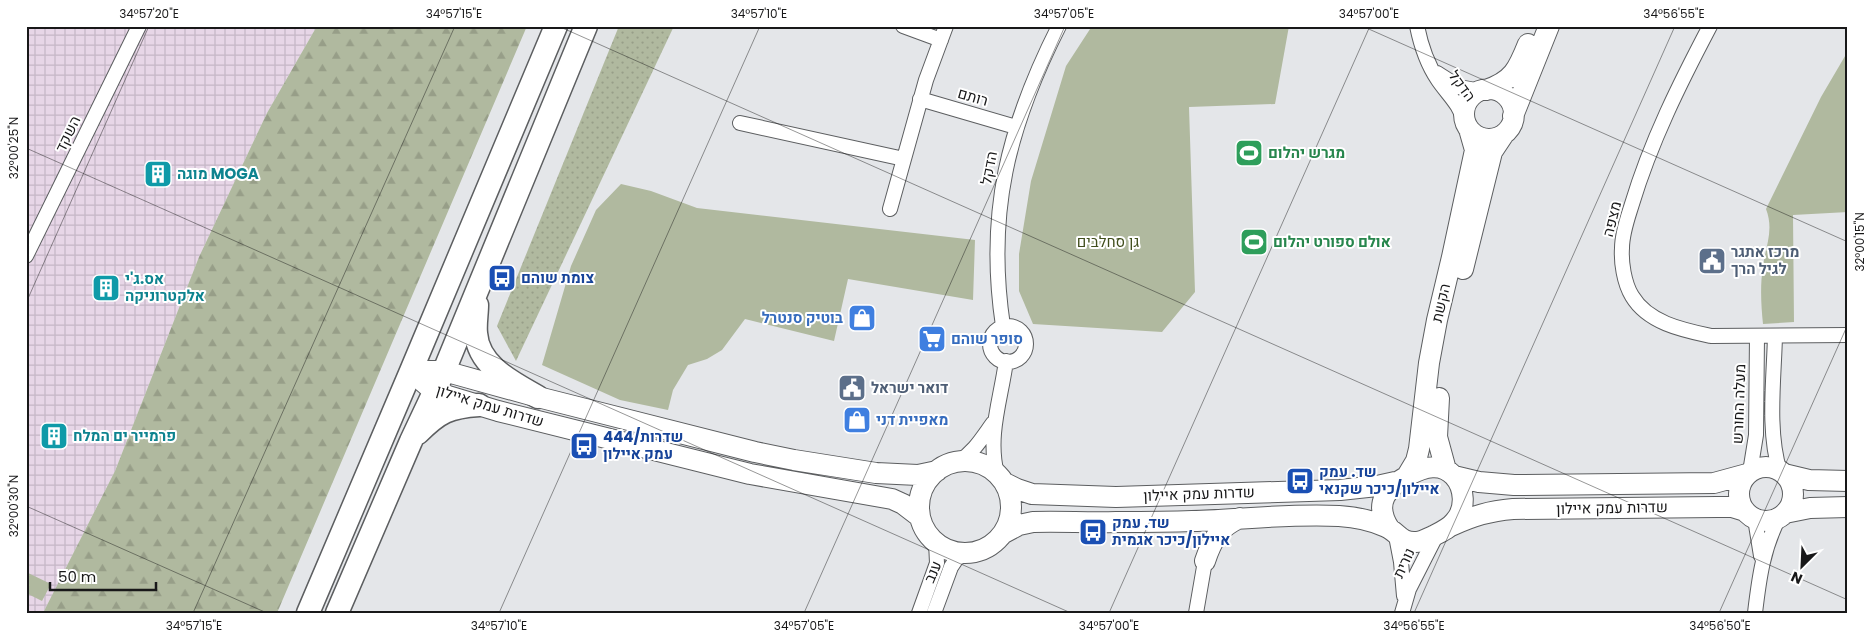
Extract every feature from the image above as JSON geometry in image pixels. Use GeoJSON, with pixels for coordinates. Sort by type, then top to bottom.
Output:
{"type":"FeatureCollection","features":[{"type":"Feature","properties":{"kind":"main road"},"geometry":{"type":"LineString","coordinates":[[308,613],[556,26]]}},
{"type":"Feature","properties":{"kind":"main road"},"geometry":{"type":"LineString","coordinates":[[336,613],[411,441],[444,372],[586,26]]}},
{"type":"Feature","properties":{"kind":"main road"},"geometry":{"type":"LineString","coordinates":[[1484,90],[1498,91],[1505,95],[1513,110],[1509,125],[1498,137],[1482,138],[1467,126],[1464,115],[1468,101],[1474,94],[1484,90],[1500,85],[1511,78],[1536,26]]}},
{"type":"Feature","properties":{"kind":"main road","name":"הקשת"},"geometry":{"type":"LineString","coordinates":[[1450,473],[1437,437],[1437,421],[1443,365],[1458,290],[1492,152],[1509,125],[1549,26]]}},
{"type":"Feature","properties":{"kind":"main road","name":"הקשת"},"geometry":{"type":"LineString","coordinates":[[1401,479],[1416,460],[1419,449],[1429,363],[1437,320],[1475,150],[1467,126]]}},
{"type":"Feature","properties":{"kind":"main road"},"geometry":{"type":"LineString","coordinates":[[478,292],[476,334],[485,360],[513,383],[538,397]]}},
{"type":"Feature","properties":{"kind":"main road","name":"שדרות עמק איילון"},"geometry":{"type":"LineString","coordinates":[[411,371],[444,372],[755,452],[794,460],[876,473],[918,475],[937,471]]}},
{"type":"Feature","properties":{"kind":"main road","name":"שדרות עמק איילון"},"geometry":{"type":"LineString","coordinates":[[411,371],[435,392],[479,405],[750,474],[892,499],[903,504],[920,517]]}},
{"type":"Feature","properties":{"kind":"main road"},"geometry":{"type":"LineString","coordinates":[[411,441],[434,418],[443,413],[457,406],[479,405]]}},
{"type":"Feature","properties":{"kind":"main road"},"geometry":{"type":"LineString","coordinates":[[958,462],[976,462],[987,467],[1001,478],[1010,495],[1012,508],[1010,521],[1004,533],[986,549],[962,553],[948,550],[926,532],[920,517],[919,504],[922,491],[928,480],[937,471],[951,463],[958,462]]}},
{"type":"Feature","properties":{"kind":"main road"},"geometry":{"type":"LineString","coordinates":[[1438,467],[1450,473],[1462,492],[1463,506],[1456,521],[1444,530],[1424,540],[1415,542],[1403,540],[1393,532],[1383,519],[1383,502],[1388,491],[1401,479],[1419,469],[1438,467]]}},
{"type":"Feature","properties":{"kind":"main road"},"geometry":{"type":"LineString","coordinates":[[1848,482],[1809,480],[1764,467],[1749,473],[1740,486],[1739,496],[1748,513],[1763,520],[1810,508],[1848,507]]}},
{"type":"Feature","properties":{"kind":"main road","name":"שדרות עמק איילון"},"geometry":{"type":"LineString","coordinates":[[1450,473],[1495,485],[1523,485],[1714,483],[1749,473]]}},
{"type":"Feature","properties":{"kind":"main road"},"geometry":{"type":"LineString","coordinates":[[1782,473],[1790,481],[1792,490],[1790,505],[1782,514]]}},
{"type":"Feature","properties":{"kind":"main road","name":"שדרות עמק איילון"},"geometry":{"type":"LineString","coordinates":[[1001,478],[1017,489],[1032,494],[1116,497],[1340,490],[1377,486],[1401,479]]}},
{"type":"Feature","properties":{"kind":"main road","name":"שדרות עמק איילון"},"geometry":{"type":"LineString","coordinates":[[1444,530],[1476,515],[1513,509],[1717,506],[1732,507],[1748,513]]}},
{"type":"Feature","properties":{"kind":"main road","name":"שדרות עמק איילון"},"geometry":{"type":"LineString","coordinates":[[1004,533],[1018,525],[1033,522],[1181,521],[1339,516],[1367,520],[1393,532]]}},
{"type":"Feature","properties":{"kind":"main road"},"geometry":{"type":"LineString","coordinates":[[1205,561],[1213,540],[1220,530],[1240,518]]}},
{"type":"Feature","properties":{"kind":"main road"},"geometry":{"type":"LineString","coordinates":[[1181,521],[1198,536],[1205,561]]}},
{"type":"Feature","properties":{"kind":"street","name":"השקד"},"geometry":{"type":"LineString","coordinates":[[26,256],[139,26]]}},
{"type":"Feature","properties":{"kind":"street"},"geometry":{"type":"LineString","coordinates":[[903,26],[941,40]]}},
{"type":"Feature","properties":{"kind":"street"},"geometry":{"type":"LineString","coordinates":[[890,209],[920,99],[946,26]]}},
{"type":"Feature","properties":{"kind":"street","name":"הדקל"},"geometry":{"type":"LineString","coordinates":[[1003,326],[996,266],[997,229],[1004,176],[1016,127],[1030,88],[1059,26]]}},
{"type":"Feature","properties":{"kind":"street","name":"הדקל"},"geometry":{"type":"LineString","coordinates":[[1417,26],[1421,46],[1431,68],[1440,83],[1461,109],[1467,126]]}},
{"type":"Feature","properties":{"kind":"street","name":"מצפה"},"geometry":{"type":"LineString","coordinates":[[1710,26],[1681,81],[1657,136],[1641,177],[1627,222],[1621,247],[1624,271],[1632,296],[1648,313],[1666,324],[1689,332],[1711,336],[1848,335]]}},
{"type":"Feature","properties":{"kind":"street","name":"הדקל"},"geometry":{"type":"LineString","coordinates":[[1431,68],[1459,87],[1484,90]]}},
{"type":"Feature","properties":{"kind":"street","name":"רותם"},"geometry":{"type":"LineString","coordinates":[[920,99],[1016,127]]}},
{"type":"Feature","properties":{"kind":"street"},"geometry":{"type":"LineString","coordinates":[[740,123],[904,159]]}},
{"type":"Feature","properties":{"kind":"street"},"geometry":{"type":"LineString","coordinates":[[1003,326],[1016,328],[1025,337],[1026,343],[1025,349],[1018,359],[1006,362],[996,358],[990,347],[993,333],[1003,326]]}},
{"type":"Feature","properties":{"kind":"street","name":"מעלה החורש"},"geometry":{"type":"LineString","coordinates":[[1749,473],[1756,435],[1757,336]]}},
{"type":"Feature","properties":{"kind":"street"},"geometry":{"type":"LineString","coordinates":[[1774,336],[1773,434],[1776,460],[1782,473]]}},
{"type":"Feature","properties":{"kind":"street"},"geometry":{"type":"LineString","coordinates":[[1001,478],[993,459],[992,436],[1006,362]]}},
{"type":"Feature","properties":{"kind":"street"},"geometry":{"type":"LineString","coordinates":[[958,462],[968,456],[979,444],[995,421]]}},
{"type":"Feature","properties":{"kind":"street"},"geometry":{"type":"LineString","coordinates":[[1748,513],[1756,525],[1761,548],[1755,613]]}},
{"type":"Feature","properties":{"kind":"street"},"geometry":{"type":"LineString","coordinates":[[1761,564],[1769,538],[1782,514]]}},
{"type":"Feature","properties":{"kind":"street","name":"נורית"},"geometry":{"type":"LineString","coordinates":[[1403,610],[1422,562],[1444,530]]}},
{"type":"Feature","properties":{"kind":"street","name":"נורית"},"geometry":{"type":"LineString","coordinates":[[1393,532],[1403,578],[1403,610]]}},
{"type":"Feature","properties":{"kind":"street","name":"ענב"},"geometry":{"type":"LineString","coordinates":[[919,613],[937,564],[936,542]]}},
{"type":"Feature","properties":{"kind":"street","name":"ענב"},"geometry":{"type":"LineString","coordinates":[[934,613],[953,564],[957,558],[971,552]]}},
{"type":"Feature","properties":{"kind":"street"},"geometry":{"type":"LineString","coordinates":[[1196,613],[1205,561]]}},
{"type":"Feature","properties":{"kind":"shaded area"},"geometry":{"type":"Polygon","coordinates":[[[26,26],[317,26],[267,113],[199,257],[115,471],[43,613],[26,613],[26,26]]]}},
{"type":"Feature","properties":{"kind":"green space"},"geometry":{"type":"Polygon","coordinates":[[[317,26],[527,26],[277,613],[43,613],[115,471],[199,257],[267,113],[317,26]]]}},
{"type":"Feature","properties":{"kind":"green space"},"geometry":{"type":"Polygon","coordinates":[[[619,26],[674,26],[516,361],[497,326],[619,26]]]}},
{"type":"Feature","properties":{"kind":"green space","name":"גן סחלבים"},"geometry":{"type":"Polygon","coordinates":[[[1092,26],[1289,26],[1275,104],[1189,107],[1195,292],[1162,332],[1033,324],[1019,291],[1019,254],[1031,181],[1066,66],[1092,26]]]}},
{"type":"Feature","properties":{"kind":"green space"},"geometry":{"type":"Polygon","coordinates":[[[1848,51],[1848,212],[1793,215],[1794,322],[1763,324],[1761,280],[1769,238],[1766,209],[1821,97],[1848,51]]]}},
{"type":"Feature","properties":{"kind":"green space"},"geometry":{"type":"Polygon","coordinates":[[[621,184],[651,191],[697,208],[975,240],[973,300],[848,279],[834,341],[745,319],[722,350],[707,359],[688,365],[673,390],[668,410],[620,400],[542,365],[571,266],[596,210],[621,184]]]}},
{"type":"Feature","properties":{"kind":"green space"},"geometry":{"type":"Polygon","coordinates":[[[26,572],[51,584],[42,601],[26,593],[26,572]]]}},
{"type":"Feature","properties":{"kind":"place","name":"מגרש יהלום"},"geometry":{"type":"Point","coordinates":[1249,153]}},
{"type":"Feature","properties":{"kind":"place","name":"מוגה MOGA"},"geometry":{"type":"Point","coordinates":[158,174]}},
{"type":"Feature","properties":{"kind":"place","name":"אולם ספורט יהלום"},"geometry":{"type":"Point","coordinates":[1254,242]}},
{"type":"Feature","properties":{"kind":"place","name":"מרכז אתגר לגיל הרך"},"geometry":{"type":"Point","coordinates":[1712,261]}},
{"type":"Feature","properties":{"kind":"place","name":"צומת שוהם"},"geometry":{"type":"Point","coordinates":[502,278]}},
{"type":"Feature","properties":{"kind":"place","name":"אס.ג'י אלקטרוניקה"},"geometry":{"type":"Point","coordinates":[106,288]}},
{"type":"Feature","properties":{"kind":"place","name":"בוטיק סנטרל"},"geometry":{"type":"Point","coordinates":[862,318]}},
{"type":"Feature","properties":{"kind":"place","name":"סופר שוהם"},"geometry":{"type":"Point","coordinates":[932,339]}},
{"type":"Feature","properties":{"kind":"place","name":"דואר ישראל"},"geometry":{"type":"Point","coordinates":[852,388]}},
{"type":"Feature","properties":{"kind":"place","name":"מאפיית דני"},"geometry":{"type":"Point","coordinates":[857,420]}},
{"type":"Feature","properties":{"kind":"place","name":"פרמייר ים המלח"},"geometry":{"type":"Point","coordinates":[54,436]}},
{"type":"Feature","properties":{"kind":"place","name":"444/שדרות עמק איילון"},"geometry":{"type":"Point","coordinates":[584,446]}},
{"type":"Feature","properties":{"kind":"place","name":"שד. עמק איילון/כיכר שקנאי"},"geometry":{"type":"Point","coordinates":[1300,481]}},
{"type":"Feature","properties":{"kind":"place","name":"שד. עמק איילון/כיכר אגמית"},"geometry":{"type":"Point","coordinates":[1093,532]}}]}
